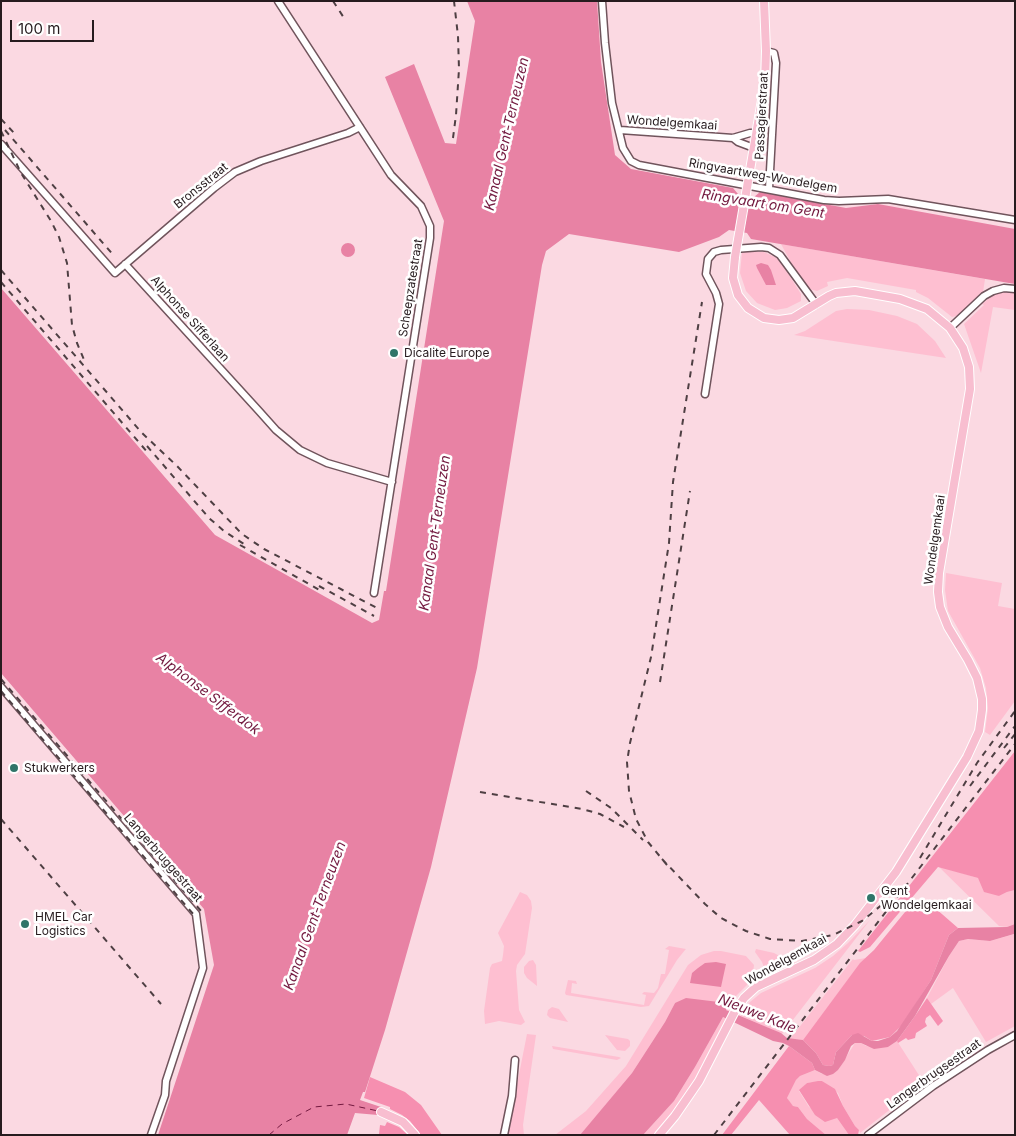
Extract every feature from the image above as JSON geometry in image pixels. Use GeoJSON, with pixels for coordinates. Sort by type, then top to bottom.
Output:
{"type":"FeatureCollection","features":[{"type":"Feature","properties":{"kind":"main road"},"geometry":{"type":"LineString","coordinates":[[757,133],[765,82],[764,1]]}},
{"type":"Feature","properties":{"kind":"main road","name":"Wondelgemkaai"},"geometry":{"type":"LineString","coordinates":[[659,1135],[699,1081],[734,1013],[744,998],[756,987],[814,960],[837,944],[852,929],[907,857],[967,757],[979,731],[982,710],[978,684],[968,660],[946,621],[940,607],[938,592],[939,573],[970,389],[969,367],[966,357],[957,337],[950,328],[927,309],[900,299],[845,291],[828,296],[798,315],[786,319],[772,319],[758,315],[743,304],[736,290],[733,275],[757,133]]}},
{"type":"Feature","properties":{"kind":"main road"},"geometry":{"type":"LineString","coordinates":[[381,1112],[403,1122],[415,1135]]}},
{"type":"Feature","properties":{"kind":"street","name":"Scheepzatestraat"},"geometry":{"type":"LineString","coordinates":[[278,1],[397,182],[421,206],[430,226],[430,238],[374,593]]}},
{"type":"Feature","properties":{"kind":"street","name":"Wondelgemkaai"},"geometry":{"type":"LineString","coordinates":[[602,1],[610,92],[620,130],[733,138],[757,133]]}},
{"type":"Feature","properties":{"kind":"street","name":"Passagierstraat"},"geometry":{"type":"LineString","coordinates":[[766,51],[774,54],[776,63],[769,189]]}},
{"type":"Feature","properties":{"kind":"street","name":"Bronsstraat"},"geometry":{"type":"LineString","coordinates":[[125,264],[234,172],[261,161],[348,133],[360,127]]}},
{"type":"Feature","properties":{"kind":"street","name":"Ringvaartweg-Wondelgem"},"geometry":{"type":"LineString","coordinates":[[620,130],[622,148],[631,161],[639,165],[824,200],[888,199],[1015,220]]}},
{"type":"Feature","properties":{"kind":"street","name":"Wondelgemkaai"},"geometry":{"type":"LineString","coordinates":[[733,138],[754,148]]}},
{"type":"Feature","properties":{"kind":"street"},"geometry":{"type":"LineString","coordinates":[[1,144],[115,273],[125,264]]}},
{"type":"Feature","properties":{"kind":"street"},"geometry":{"type":"LineString","coordinates":[[705,394],[719,304],[716,292],[706,274],[708,259],[714,252],[761,246],[775,251],[816,304]]}},
{"type":"Feature","properties":{"kind":"street","name":"Alphonse Sifferlaan"},"geometry":{"type":"LineString","coordinates":[[125,264],[259,412],[276,430],[300,450],[327,463],[392,482]]}},
{"type":"Feature","properties":{"kind":"street"},"geometry":{"type":"LineString","coordinates":[[950,328],[984,296],[1004,288],[1015,289]]}},
{"type":"Feature","properties":{"kind":"street","name":"Langerbruggestraat"},"geometry":{"type":"LineString","coordinates":[[1,688],[196,914],[203,968],[166,1081],[166,1094],[151,1135]]}},
{"type":"Feature","properties":{"kind":"street","name":"Langerbrugsestraat"},"geometry":{"type":"LineString","coordinates":[[868,1135],[933,1086],[988,1050],[1015,1035]]}},
{"type":"Feature","properties":{"kind":"street"},"geometry":{"type":"LineString","coordinates":[[504,1135],[512,1096],[515,1060]]}},
{"type":"Feature","properties":{"kind":"shaded area"},"geometry":{"type":"Polygon","coordinates":[[[781,244],[985,279],[983,292],[960,315],[952,317],[928,298],[916,292],[916,290],[847,278],[827,282],[828,286],[817,291],[809,289],[794,268],[781,244]]]}},
{"type":"Feature","properties":{"kind":"shaded area"},"geometry":{"type":"Polygon","coordinates":[[[742,252],[764,252],[779,259],[801,294],[801,301],[787,308],[775,310],[757,303],[746,291],[740,273],[742,252]]]}},
{"type":"Feature","properties":{"kind":"shaded area"},"geometry":{"type":"Polygon","coordinates":[[[998,291],[1015,293],[1015,310],[993,307],[981,373],[964,324],[984,305],[982,304],[998,291]]]}},
{"type":"Feature","properties":{"kind":"shaded area"},"geometry":{"type":"Polygon","coordinates":[[[847,309],[869,310],[897,316],[917,324],[935,341],[946,358],[794,335],[805,331],[836,311],[847,309]]]}},
{"type":"Feature","properties":{"kind":"shaded area"},"geometry":{"type":"Polygon","coordinates":[[[946,573],[1002,583],[998,606],[1015,609],[1015,701],[990,735],[985,732],[988,708],[986,688],[980,668],[948,611],[945,590],[946,573]]]}},
{"type":"Feature","properties":{"kind":"shaded area"},"geometry":{"type":"Polygon","coordinates":[[[1015,751],[1015,890],[999,896],[984,892],[978,878],[938,867],[870,947],[860,952],[858,951],[1015,751]]]}},
{"type":"Feature","properties":{"kind":"shaded area"},"geometry":{"type":"Polygon","coordinates":[[[938,866],[978,878],[999,896],[1015,890],[1015,924],[1007,927],[999,926],[938,866]]]}},
{"type":"Feature","properties":{"kind":"shaded area"},"geometry":{"type":"Polygon","coordinates":[[[520,892],[527,895],[531,901],[532,908],[525,954],[517,965],[516,971],[519,1010],[525,1022],[521,1025],[499,1021],[485,1024],[484,1011],[490,968],[492,964],[502,961],[503,955],[504,946],[498,933],[520,892]]]}},
{"type":"Feature","properties":{"kind":"shaded area"},"geometry":{"type":"Polygon","coordinates":[[[914,901],[922,905],[927,901],[958,928],[949,935],[931,980],[902,1025],[890,1037],[872,1041],[864,1036],[852,1035],[836,1052],[833,1065],[823,1065],[816,1053],[803,1040],[860,963],[874,950],[914,901]]]}},
{"type":"Feature","properties":{"kind":"shaded area"},"geometry":{"type":"Polygon","coordinates":[[[870,920],[782,1034],[741,1016],[750,1002],[761,993],[815,968],[833,956],[870,920]]]}},
{"type":"Feature","properties":{"kind":"shaded area"},"geometry":{"type":"Polygon","coordinates":[[[1015,934],[1015,1026],[986,1042],[953,988],[931,1004],[927,998],[959,941],[968,939],[990,941],[1015,934]]]}},
{"type":"Feature","properties":{"kind":"shaded area"},"geometry":{"type":"Polygon","coordinates":[[[669,946],[686,949],[677,960],[649,1006],[641,1007],[566,995],[565,993],[568,980],[576,981],[577,984],[572,983],[571,993],[644,1005],[646,995],[642,994],[644,992],[654,993],[658,988],[661,974],[665,974],[669,950],[665,949],[669,946]]]}},
{"type":"Feature","properties":{"kind":"shaded area"},"geometry":{"type":"Polygon","coordinates":[[[756,949],[774,953],[785,959],[788,963],[766,973],[762,962],[755,952],[756,949]]]}},
{"type":"Feature","properties":{"kind":"shaded area"},"geometry":{"type":"Polygon","coordinates":[[[714,951],[746,956],[754,965],[752,980],[735,997],[730,1011],[726,1010],[727,1003],[675,1003],[632,1073],[583,1132],[580,1135],[555,1135],[586,1111],[626,1066],[688,965],[701,955],[714,951]]]}},
{"type":"Feature","properties":{"kind":"shaded area"},"geometry":{"type":"Polygon","coordinates":[[[866,958],[803,1040],[790,1039],[853,959],[866,958]]]}},
{"type":"Feature","properties":{"kind":"shaded area"},"geometry":{"type":"Polygon","coordinates":[[[533,960],[536,965],[537,986],[524,973],[524,967],[529,961],[533,960]]]}},
{"type":"Feature","properties":{"kind":"shaded area"},"geometry":{"type":"Polygon","coordinates":[[[927,998],[943,1021],[938,1026],[930,1015],[926,1018],[927,1026],[916,1033],[915,1038],[908,1040],[906,1038],[898,1043],[897,1041],[927,998]]]}},
{"type":"Feature","properties":{"kind":"shaded area"},"geometry":{"type":"Polygon","coordinates":[[[552,1007],[559,1009],[568,1022],[550,1018],[547,1015],[548,1010],[552,1007]]]}},
{"type":"Feature","properties":{"kind":"shaded area"},"geometry":{"type":"Polygon","coordinates":[[[723,1017],[727,1019],[707,1060],[684,1097],[654,1135],[643,1135],[674,1101],[723,1017]]]}},
{"type":"Feature","properties":{"kind":"shaded area"},"geometry":{"type":"Polygon","coordinates":[[[527,1034],[536,1035],[523,1125],[524,1135],[507,1135],[527,1034]]]}},
{"type":"Feature","properties":{"kind":"shaded area"},"geometry":{"type":"Polygon","coordinates":[[[605,1035],[628,1039],[630,1046],[625,1051],[617,1050],[605,1035]]]}},
{"type":"Feature","properties":{"kind":"shaded area"},"geometry":{"type":"Polygon","coordinates":[[[897,1041],[924,1083],[860,1133],[843,1106],[838,1093],[822,1081],[807,1083],[799,1091],[809,1107],[837,1118],[849,1135],[826,1135],[807,1119],[798,1107],[793,1106],[789,1102],[787,1098],[800,1076],[815,1070],[822,1074],[838,1070],[855,1043],[861,1043],[866,1046],[888,1047],[897,1041]]]}},
{"type":"Feature","properties":{"kind":"shaded area"},"geometry":{"type":"Polygon","coordinates":[[[552,1046],[621,1058],[617,1060],[553,1049],[552,1046]]]}},
{"type":"Feature","properties":{"kind":"shaded area"},"geometry":{"type":"Polygon","coordinates":[[[789,1046],[812,1063],[815,1070],[800,1076],[796,1080],[787,1098],[793,1106],[798,1107],[807,1119],[826,1135],[790,1135],[759,1100],[731,1135],[722,1135],[789,1046]]]}},
{"type":"Feature","properties":{"kind":"shaded area"},"geometry":{"type":"Polygon","coordinates":[[[370,1077],[405,1092],[421,1105],[442,1135],[421,1135],[410,1121],[390,1109],[390,1107],[364,1098],[370,1077]]]}},
{"type":"Feature","properties":{"kind":"shaded area"},"geometry":{"type":"Polygon","coordinates":[[[822,1081],[835,1089],[843,1106],[859,1130],[858,1135],[849,1135],[837,1118],[825,1122],[815,1115],[799,1090],[807,1083],[822,1081]]]}},
{"type":"Feature","properties":{"kind":"shaded area"},"geometry":{"type":"Polygon","coordinates":[[[387,1122],[399,1127],[408,1135],[379,1134],[380,1125],[385,1126],[387,1122]]]}},
{"type":"Feature","properties":{"kind":"water"},"geometry":{"type":"Polygon","coordinates":[[[467,1],[597,1],[601,62],[615,155],[631,169],[733,188],[738,194],[754,197],[760,192],[846,208],[878,204],[1015,229],[1015,284],[751,239],[747,233],[729,230],[719,237],[679,252],[569,234],[546,251],[542,265],[477,668],[431,867],[385,1030],[365,1092],[363,1092],[360,1100],[382,1108],[378,1115],[355,1113],[347,1135],[158,1135],[214,965],[204,909],[1,673],[1,288],[215,535],[372,623],[379,620],[384,591],[386,591],[444,221],[385,77],[414,64],[445,143],[456,144],[475,21],[467,1]]]}},
{"type":"Feature","properties":{"kind":"water"},"geometry":{"type":"Polygon","coordinates":[[[345,243],[351,243],[355,250],[351,257],[345,257],[341,253],[341,247],[345,243]]]}},
{"type":"Feature","properties":{"kind":"water"},"geometry":{"type":"Polygon","coordinates":[[[761,263],[768,265],[776,285],[766,285],[756,265],[761,263]]]}},
{"type":"Feature","properties":{"kind":"water"},"geometry":{"type":"Polygon","coordinates":[[[1015,924],[1014,934],[990,941],[968,939],[959,941],[915,1016],[897,1041],[888,1047],[874,1049],[861,1043],[855,1043],[851,1046],[838,1070],[833,1074],[827,1076],[815,1070],[812,1063],[789,1046],[773,1041],[723,1017],[674,1101],[643,1135],[580,1135],[632,1073],[675,1003],[686,998],[727,1003],[726,1010],[781,1033],[787,1038],[803,1040],[816,1053],[823,1065],[829,1066],[833,1065],[836,1052],[852,1035],[858,1033],[872,1041],[878,1041],[890,1037],[897,1031],[931,980],[949,935],[958,928],[1007,927],[1015,924]]]}},
{"type":"Feature","properties":{"kind":"water"},"geometry":{"type":"Polygon","coordinates":[[[716,962],[726,964],[721,987],[690,983],[692,973],[698,968],[705,963],[716,962]]]}},
{"type":"Feature","properties":{"kind":"ferry route"},"geometry":{"type":"LineString","coordinates":[[269,1135],[282,1124],[314,1107],[346,1104],[378,1111]]}},
{"type":"Feature","properties":{"kind":"railway"},"geometry":{"type":"LineString","coordinates":[[333,1],[346,21]]}},
{"type":"Feature","properties":{"kind":"railway"},"geometry":{"type":"LineString","coordinates":[[453,138],[459,69],[454,1]]}},
{"type":"Feature","properties":{"kind":"railway"},"geometry":{"type":"LineString","coordinates":[[1,119],[14,133]]}},
{"type":"Feature","properties":{"kind":"railway"},"geometry":{"type":"LineString","coordinates":[[5,130],[115,257]]}},
{"type":"Feature","properties":{"kind":"railway"},"geometry":{"type":"LineString","coordinates":[[1,131],[21,173],[59,237],[67,263],[72,325],[85,362]]}},
{"type":"Feature","properties":{"kind":"railway"},"geometry":{"type":"LineString","coordinates":[[1,270],[142,433],[177,466],[242,534],[264,549],[377,608]]}},
{"type":"Feature","properties":{"kind":"railway"},"geometry":{"type":"LineString","coordinates":[[1,282],[149,454]]}},
{"type":"Feature","properties":{"kind":"railway"},"geometry":{"type":"LineString","coordinates":[[667,865],[648,842],[636,819],[629,791],[627,762],[651,657],[669,543],[673,482],[702,302]]}},
{"type":"Feature","properties":{"kind":"railway"},"geometry":{"type":"LineString","coordinates":[[147,446],[209,518],[224,531],[247,546]]}},
{"type":"Feature","properties":{"kind":"railway"},"geometry":{"type":"LineString","coordinates":[[660,682],[690,491]]}},
{"type":"Feature","properties":{"kind":"railway"},"geometry":{"type":"LineString","coordinates":[[240,545],[323,592]]}},
{"type":"Feature","properties":{"kind":"railway"},"geometry":{"type":"LineString","coordinates":[[319,586],[374,616]]}},
{"type":"Feature","properties":{"kind":"railway"},"geometry":{"type":"LineString","coordinates":[[1,679],[201,911]]}},
{"type":"Feature","properties":{"kind":"railway"},"geometry":{"type":"LineString","coordinates":[[1,691],[194,915]]}},
{"type":"Feature","properties":{"kind":"railway"},"geometry":{"type":"LineString","coordinates":[[920,858],[977,763],[1015,711]]}},
{"type":"Feature","properties":{"kind":"railway"},"geometry":{"type":"LineString","coordinates":[[970,786],[1015,726]]}},
{"type":"Feature","properties":{"kind":"railway"},"geometry":{"type":"LineString","coordinates":[[1004,748],[1015,734]]}},
{"type":"Feature","properties":{"kind":"railway"},"geometry":{"type":"LineString","coordinates":[[714,1135],[1015,744]]}},
{"type":"Feature","properties":{"kind":"railway"},"geometry":{"type":"LineString","coordinates":[[586,791],[611,808],[643,840]]}},
{"type":"Feature","properties":{"kind":"railway"},"geometry":{"type":"LineString","coordinates":[[480,792],[582,809],[600,814],[624,827]]}},
{"type":"Feature","properties":{"kind":"railway"},"geometry":{"type":"LineString","coordinates":[[1,819],[161,1004]]}},
{"type":"Feature","properties":{"kind":"railway"},"geometry":{"type":"LineString","coordinates":[[662,859],[721,918],[746,931],[770,939],[802,941],[833,935],[862,921],[889,899]]}},
{"type":"Feature","properties":{"kind":"place","name":"Dicalite Europe"},"geometry":{"type":"Point","coordinates":[394,353]}},
{"type":"Feature","properties":{"kind":"place","name":"Stukwerkers"},"geometry":{"type":"Point","coordinates":[14,768]}},
{"type":"Feature","properties":{"kind":"place","name":"Gent Wondelgemkaai"},"geometry":{"type":"Point","coordinates":[871,898]}},
{"type":"Feature","properties":{"kind":"place","name":"HMEL Car Logistics"},"geometry":{"type":"Point","coordinates":[25,924]}},
{"type":"Feature","properties":{"kind":"water label","name":"Kanaal Gent-Terneuzen"},"geometry":{"type":"Point","coordinates":[507,134]}},
{"type":"Feature","properties":{"kind":"water label","name":"Ringvaart om Gent"},"geometry":{"type":"Point","coordinates":[763,204]}},
{"type":"Feature","properties":{"kind":"water label","name":"Kanaal Gent-Terneuzen"},"geometry":{"type":"Point","coordinates":[435,533]}},
{"type":"Feature","properties":{"kind":"water label","name":"Alphonse Sifferdok"},"geometry":{"type":"Point","coordinates":[208,694]}},
{"type":"Feature","properties":{"kind":"water label","name":"Kanaal Gent-Terneuzen"},"geometry":{"type":"Point","coordinates":[315,916]}},
{"type":"Feature","properties":{"kind":"water label","name":"Nieuwe Kale"},"geometry":{"type":"Point","coordinates":[757,1014]}}]}
